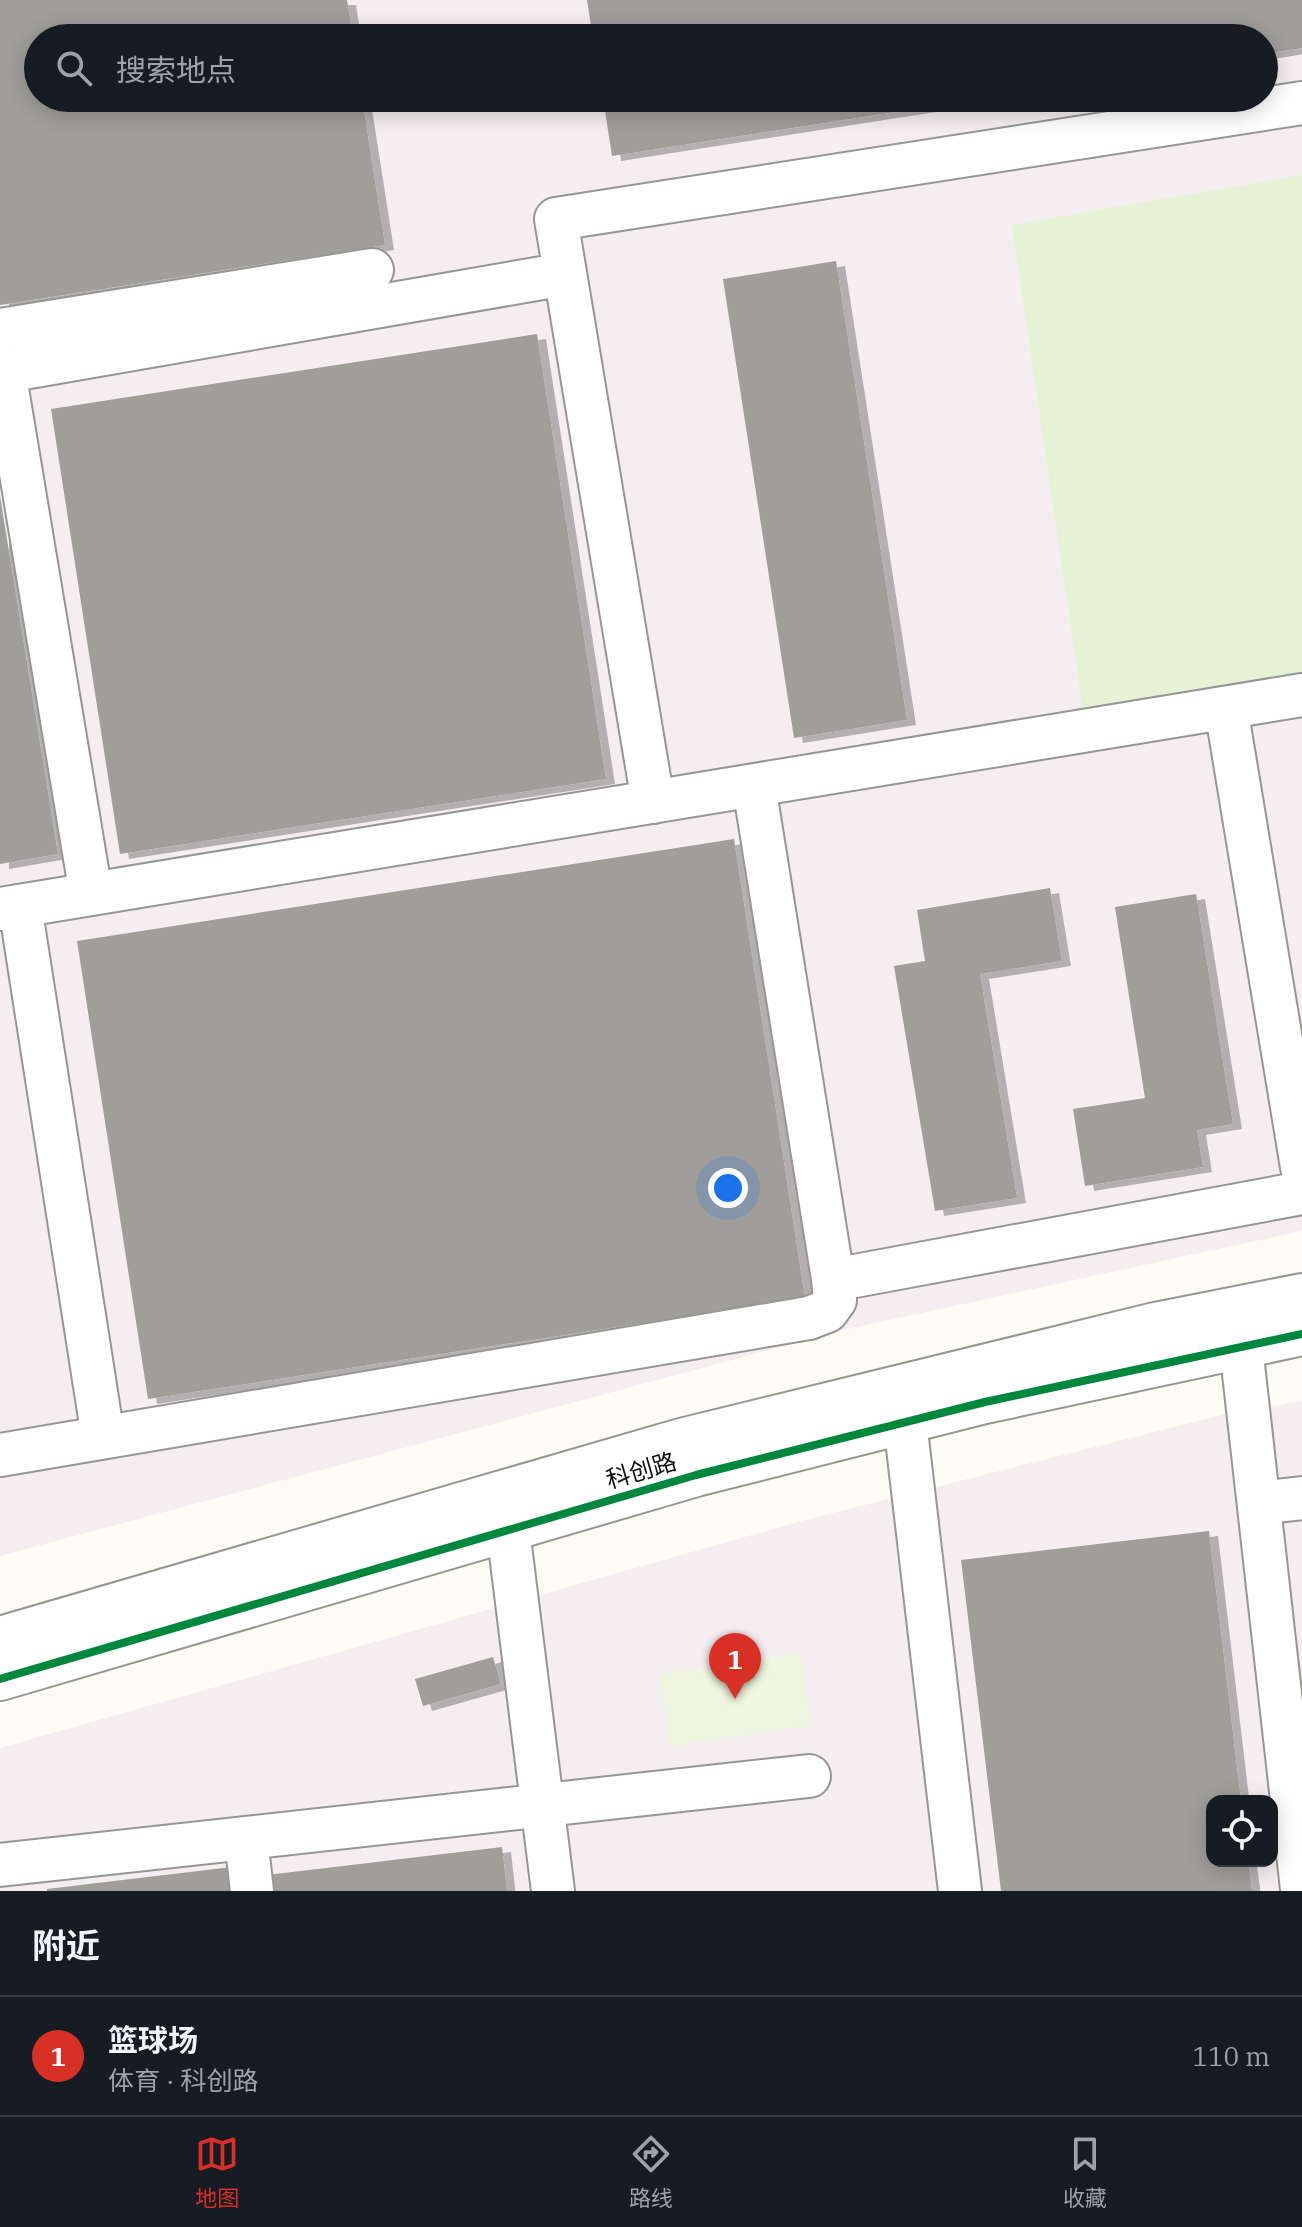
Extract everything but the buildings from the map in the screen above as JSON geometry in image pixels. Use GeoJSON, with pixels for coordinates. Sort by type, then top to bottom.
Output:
{"type":"FeatureCollection","features":[{"type":"Feature","properties":{"kind":"street"},"geometry":{"type":"LineString","coordinates":[[1278,107],[1302,103]]}},
{"type":"Feature","properties":{"kind":"street"},"geometry":{"type":"LineString","coordinates":[[653,802],[556,219],[1244,112]]}},
{"type":"Feature","properties":{"kind":"street"},"geometry":{"type":"LineString","coordinates":[[0,330],[372,270]]}},
{"type":"Feature","properties":{"kind":"street"},"geometry":{"type":"LineString","coordinates":[[91,894],[2,372],[565,274]]}},
{"type":"Feature","properties":{"kind":"street"},"geometry":{"type":"LineString","coordinates":[[103,1437],[10,908],[1302,695]]}},
{"type":"Feature","properties":{"kind":"street"},"geometry":{"type":"LineString","coordinates":[[1226,708],[1302,1167]]}},
{"type":"Feature","properties":{"kind":"street"},"geometry":{"type":"LineString","coordinates":[[0,1455],[809,1318],[827,1311],[835,1300],[833,1279],[754,786]]}},
{"type":"Feature","properties":{"kind":"street"},"geometry":{"type":"LineString","coordinates":[[855,1276],[1302,1193]]}},
{"type":"Feature","properties":{"kind":"street","name":"科创路"},"geometry":{"type":"LineString","coordinates":[[0,1638],[681,1440],[1155,1324],[1302,1295]]}},
{"type":"Feature","properties":{"kind":"street","name":"科创路"},"geometry":{"type":"LineString","coordinates":[[0,1679],[696,1475],[905,1422],[1302,1334]]}},
{"type":"Feature","properties":{"kind":"street"},"geometry":{"type":"LineString","coordinates":[[1241,1347],[1302,1889]]}},
{"type":"Feature","properties":{"kind":"street"},"geometry":{"type":"LineString","coordinates":[[905,1422],[960,1891]]}},
{"type":"Feature","properties":{"kind":"street"},"geometry":{"type":"LineString","coordinates":[[1259,1503],[1302,1498]]}},
{"type":"Feature","properties":{"kind":"street"},"geometry":{"type":"LineString","coordinates":[[508,1530],[553,1891]]}},
{"type":"Feature","properties":{"kind":"street"},"geometry":{"type":"LineString","coordinates":[[0,1865],[809,1776]]}},
{"type":"Feature","properties":{"kind":"street"},"geometry":{"type":"LineString","coordinates":[[246,1839],[252,1891]]}},
{"type":"Feature","properties":{"kind":"shaded area"},"geometry":{"type":"Polygon","coordinates":[[[0,0],[1302,0],[1302,1231],[852,1328],[0,1556],[0,0]]]}},
{"type":"Feature","properties":{"kind":"shaded area"},"geometry":{"type":"Polygon","coordinates":[[[1302,1401],[1302,1891],[0,1891],[0,1748],[805,1520],[1222,1415],[1302,1401]]]}},
{"type":"Feature","properties":{"kind":"green space"},"geometry":{"type":"Polygon","coordinates":[[[1302,175],[1302,673],[1083,710],[1012,225],[1302,175]]]}},
{"type":"Feature","properties":{"kind":"green space"},"geometry":{"type":"Polygon","coordinates":[[[800,1653],[811,1725],[671,1746],[660,1674],[800,1653]]]}},
{"type":"Feature","properties":{"kind":"cycle path"},"geometry":{"type":"LineString","coordinates":[[0,1679],[696,1475],[985,1402],[1302,1334]]}},
{"type":"Feature","properties":{"kind":"place","name":"篮球场"},"geometry":{"type":"Point","coordinates":[735,1699]}}]}
